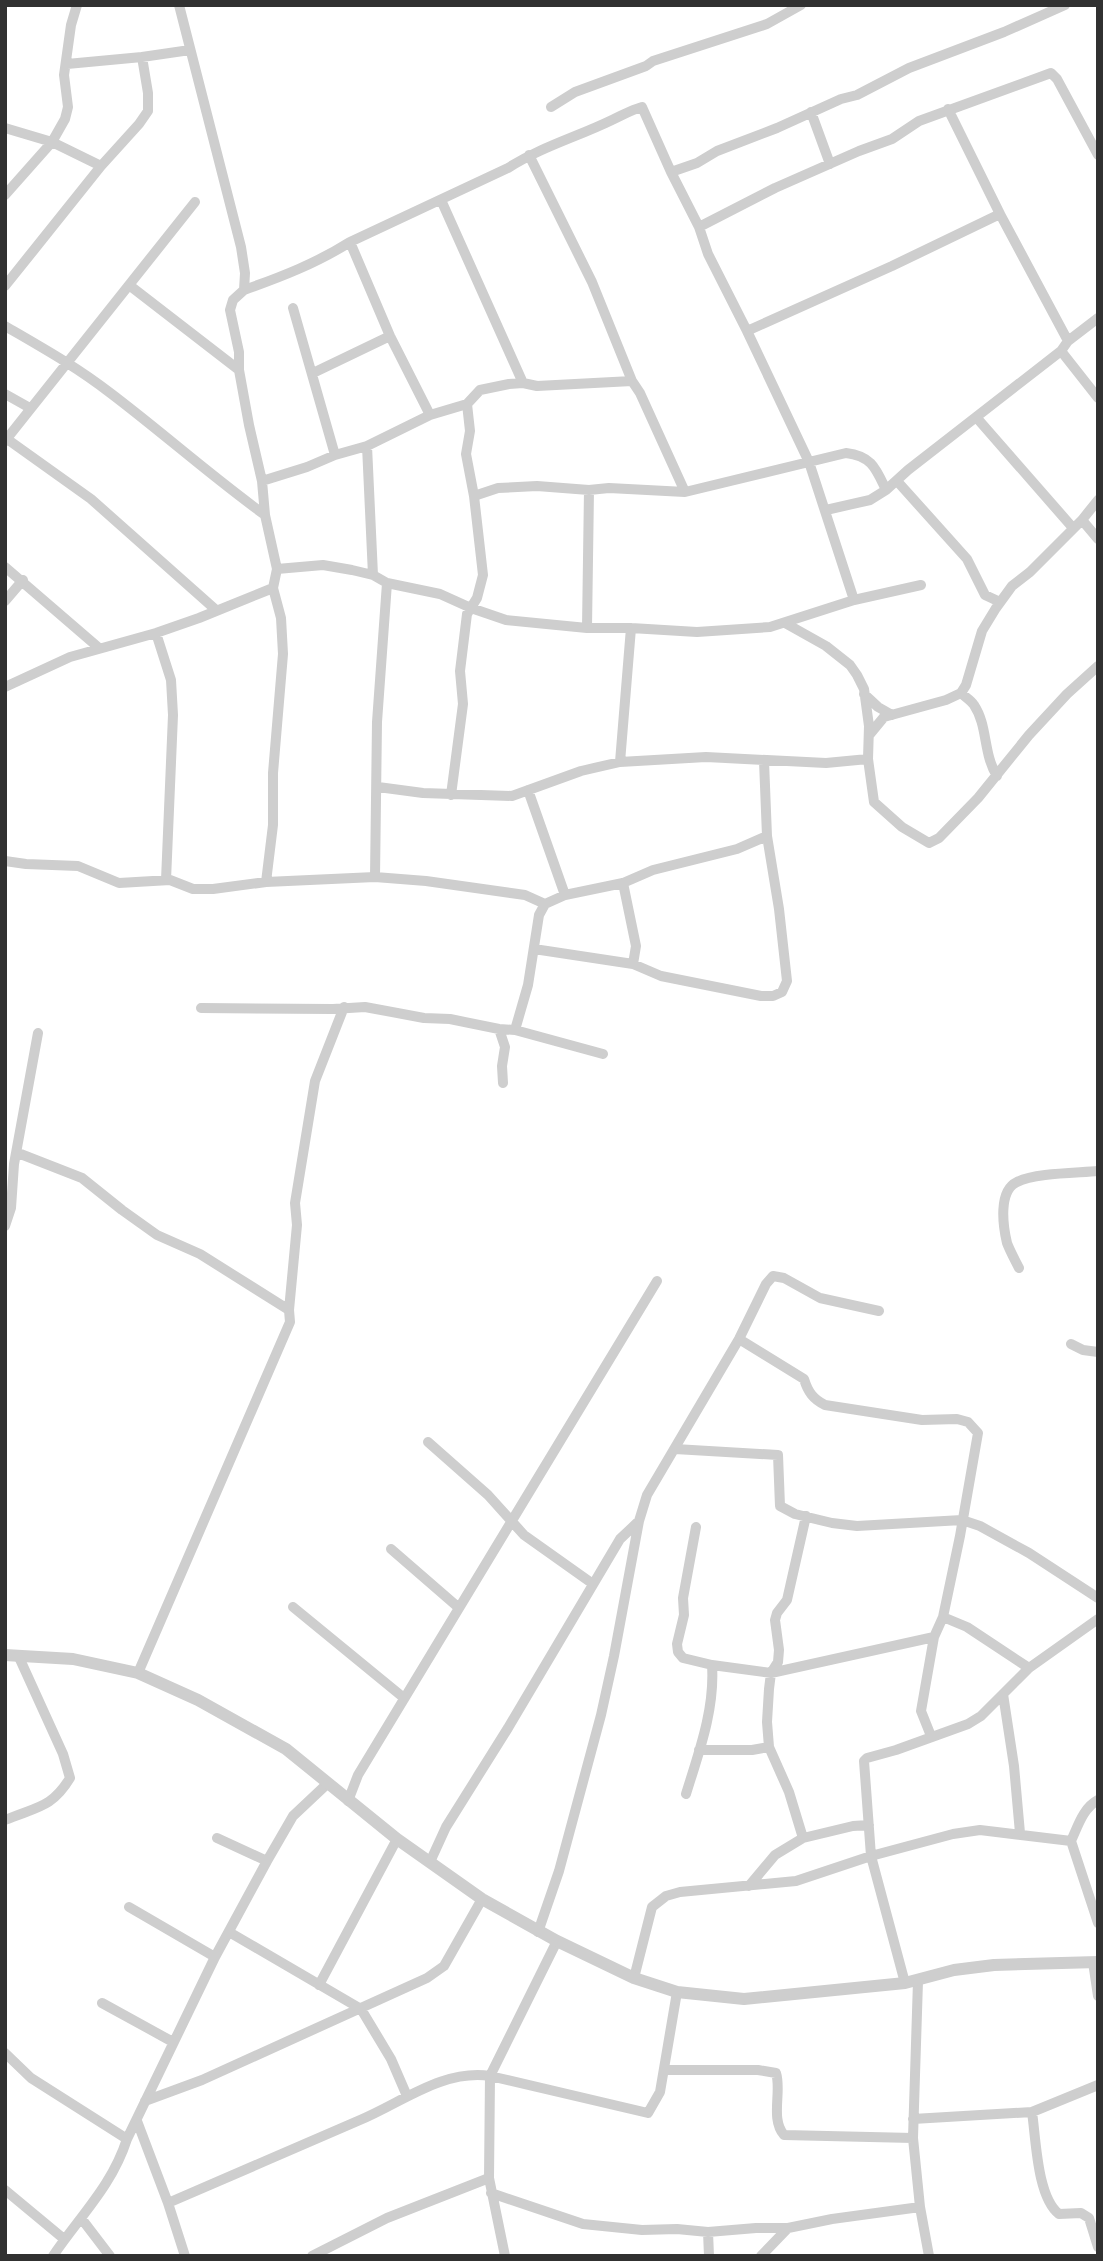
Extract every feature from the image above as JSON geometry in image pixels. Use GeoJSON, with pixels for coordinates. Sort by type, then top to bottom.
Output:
{"type":"FeatureCollection","features":[{"type":"Feature","properties":{"kind":"street"},"geometry":{"type":"LineString","coordinates":[[5,195],[52,142],[65,119],[68,107],[64,75],[71,25],[77,5]]}},
{"type":"Feature","properties":{"kind":"street"},"geometry":{"type":"LineString","coordinates":[[179,5],[241,247],[245,273],[244,290]]}},
{"type":"Feature","properties":{"kind":"street"},"geometry":{"type":"LineString","coordinates":[[551,107],[575,92],[653,61],[767,24],[801,5]]}},
{"type":"Feature","properties":{"kind":"street"},"geometry":{"type":"LineString","coordinates":[[671,172],[841,99],[857,95],[916,65],[1004,32],[1065,5]]}},
{"type":"Feature","properties":{"kind":"street"},"geometry":{"type":"LineString","coordinates":[[67,64],[190,50]]}},
{"type":"Feature","properties":{"kind":"street"},"geometry":{"type":"LineString","coordinates":[[5,286],[148,111],[142,57]]}},
{"type":"Feature","properties":{"kind":"street"},"geometry":{"type":"LineString","coordinates":[[699,227],[775,188],[892,139],[919,121],[1051,73],[1057,79],[1098,155]]}},
{"type":"Feature","properties":{"kind":"street"},"geometry":{"type":"LineString","coordinates":[[266,882],[273,825],[273,773],[283,654],[281,618],[273,588],[277,569],[265,515],[262,481],[239,370],[239,352],[230,310],[233,300],[244,290],[284,276],[508,168],[529,155],[642,107],[699,227],[713,264],[809,462],[854,600]]}},
{"type":"Feature","properties":{"kind":"street"},"geometry":{"type":"LineString","coordinates":[[948,109],[1068,341]]}},
{"type":"Feature","properties":{"kind":"street"},"geometry":{"type":"LineString","coordinates":[[811,112],[830,164]]}},
{"type":"Feature","properties":{"kind":"street"},"geometry":{"type":"LineString","coordinates":[[5,128],[52,142],[101,166]]}},
{"type":"Feature","properties":{"kind":"street"},"geometry":{"type":"LineString","coordinates":[[529,155],[592,282],[632,381],[685,492]]}},
{"type":"Feature","properties":{"kind":"street"},"geometry":{"type":"LineString","coordinates":[[441,200],[523,383]]}},
{"type":"Feature","properties":{"kind":"street"},"geometry":{"type":"LineString","coordinates":[[195,202],[6,440],[91,499],[216,610]]}},
{"type":"Feature","properties":{"kind":"street"},"geometry":{"type":"LineString","coordinates":[[747,331],[1000,214]]}},
{"type":"Feature","properties":{"kind":"street"},"geometry":{"type":"LineString","coordinates":[[350,242],[390,336],[430,415]]}},
{"type":"Feature","properties":{"kind":"street"},"geometry":{"type":"LineString","coordinates":[[129,285],[239,370]]}},
{"type":"Feature","properties":{"kind":"street"},"geometry":{"type":"LineString","coordinates":[[293,308],[335,455]]}},
{"type":"Feature","properties":{"kind":"street"},"geometry":{"type":"LineString","coordinates":[[826,510],[870,500],[886,490],[1061,351],[1068,341],[1098,318]]}},
{"type":"Feature","properties":{"kind":"street"},"geometry":{"type":"LineString","coordinates":[[5,326],[66,362],[108,391],[265,515]]}},
{"type":"Feature","properties":{"kind":"street"},"geometry":{"type":"LineString","coordinates":[[313,373],[390,336]]}},
{"type":"Feature","properties":{"kind":"street"},"geometry":{"type":"LineString","coordinates":[[1061,351],[1098,398]]}},
{"type":"Feature","properties":{"kind":"street"},"geometry":{"type":"LineString","coordinates":[[262,481],[367,446],[430,415],[467,404],[480,390],[523,383],[537,386],[632,381]]}},
{"type":"Feature","properties":{"kind":"street"},"geometry":{"type":"LineString","coordinates":[[5,394],[30,408]]}},
{"type":"Feature","properties":{"kind":"street"},"geometry":{"type":"LineString","coordinates":[[451,794],[463,704],[460,671],[467,614],[477,598],[484,575],[466,454],[470,431],[467,404]]}},
{"type":"Feature","properties":{"kind":"street"},"geometry":{"type":"LineString","coordinates":[[976,417],[1073,527]]}},
{"type":"Feature","properties":{"kind":"street"},"geometry":{"type":"LineString","coordinates":[[367,446],[373,575]]}},
{"type":"Feature","properties":{"kind":"street"},"geometry":{"type":"LineString","coordinates":[[474,496],[498,488],[520,486],[685,492],[846,453],[875,466],[886,490]]}},
{"type":"Feature","properties":{"kind":"street"},"geometry":{"type":"LineString","coordinates":[[897,481],[967,559],[985,595],[1000,602]]}},
{"type":"Feature","properties":{"kind":"street"},"geometry":{"type":"LineString","coordinates":[[587,628],[589,490]]}},
{"type":"Feature","properties":{"kind":"street"},"geometry":{"type":"LineString","coordinates":[[870,734],[884,717],[922,708],[961,693],[966,685],[982,631],[1000,602],[1012,586],[1030,572],[1082,520],[1098,500]]}},
{"type":"Feature","properties":{"kind":"street"},"geometry":{"type":"LineString","coordinates":[[1082,520],[1098,539]]}},
{"type":"Feature","properties":{"kind":"street"},"geometry":{"type":"LineString","coordinates":[[277,569],[323,565],[373,575],[387,583],[440,594],[506,620],[587,628],[716,632],[770,627],[854,600],[921,585]]}},
{"type":"Feature","properties":{"kind":"street"},"geometry":{"type":"LineString","coordinates":[[5,567],[99,648]]}},
{"type":"Feature","properties":{"kind":"street"},"geometry":{"type":"LineString","coordinates":[[5,601],[23,580]]}},
{"type":"Feature","properties":{"kind":"street"},"geometry":{"type":"LineString","coordinates":[[375,877],[377,722],[387,583]]}},
{"type":"Feature","properties":{"kind":"street"},"geometry":{"type":"LineString","coordinates":[[5,687],[70,657],[156,633],[273,588]]}},
{"type":"Feature","properties":{"kind":"street"},"geometry":{"type":"LineString","coordinates":[[785,623],[826,646],[850,665],[857,675],[864,694],[870,734],[868,759],[874,802],[902,827],[929,843],[939,838],[978,799],[1051,711],[1098,666]]}},
{"type":"Feature","properties":{"kind":"street"},"geometry":{"type":"LineString","coordinates":[[620,762],[631,628]]}},
{"type":"Feature","properties":{"kind":"street"},"geometry":{"type":"LineString","coordinates":[[156,633],[171,680],[173,715],[166,880]]}},
{"type":"Feature","properties":{"kind":"street"},"geometry":{"type":"LineString","coordinates":[[961,693],[973,704],[980,717],[988,757],[997,776]]}},
{"type":"Feature","properties":{"kind":"street"},"geometry":{"type":"LineString","coordinates":[[864,694],[892,715]]}},
{"type":"Feature","properties":{"kind":"street"},"geometry":{"type":"LineString","coordinates":[[378,787],[512,796],[581,771],[620,762],[706,757],[826,763],[868,759]]}},
{"type":"Feature","properties":{"kind":"street"},"geometry":{"type":"LineString","coordinates":[[534,949],[633,964],[661,976],[761,996],[782,992],[787,981],[779,909],[766,836],[764,761]]}},
{"type":"Feature","properties":{"kind":"street"},"geometry":{"type":"LineString","coordinates":[[527,790],[565,895]]}},
{"type":"Feature","properties":{"kind":"street"},"geometry":{"type":"LineString","coordinates":[[516,1030],[528,985],[539,915],[545,904],[565,895],[623,883],[653,870],[737,849],[766,836]]}},
{"type":"Feature","properties":{"kind":"street"},"geometry":{"type":"LineString","coordinates":[[5,861],[78,866],[119,883],[170,880],[193,889],[266,882],[375,877],[426,881],[525,895],[545,904]]}},
{"type":"Feature","properties":{"kind":"street"},"geometry":{"type":"LineString","coordinates":[[623,883],[636,946],[633,964]]}},
{"type":"Feature","properties":{"kind":"street"},"geometry":{"type":"LineString","coordinates":[[138,1673],[290,1322],[297,1225],[295,1203],[315,1082],[344,1007]]}},
{"type":"Feature","properties":{"kind":"street"},"geometry":{"type":"LineString","coordinates":[[201,1008],[365,1007],[424,1018],[450,1019],[499,1030],[516,1030],[603,1054]]}},
{"type":"Feature","properties":{"kind":"street"},"geometry":{"type":"LineString","coordinates":[[499,1030],[505,1047],[503,1083]]}},
{"type":"Feature","properties":{"kind":"street"},"geometry":{"type":"LineString","coordinates":[[5,1226],[11,1208],[14,1164],[38,1033]]}},
{"type":"Feature","properties":{"kind":"street"},"geometry":{"type":"LineString","coordinates":[[18,1153],[82,1178],[157,1235],[200,1254],[289,1310]]}},
{"type":"Feature","properties":{"kind":"street"},"geometry":{"type":"LineString","coordinates":[[1018,1268],[1007,1243],[1004,1209],[1008,1190],[1015,1182],[1035,1176],[1098,1171]]}},
{"type":"Feature","properties":{"kind":"street"},"geometry":{"type":"LineString","coordinates":[[538,1932],[559,1871],[601,1715],[639,1521],[657,1475],[675,1449],[766,1284],[773,1276],[784,1278],[820,1298],[879,1311]]}},
{"type":"Feature","properties":{"kind":"street"},"geometry":{"type":"LineString","coordinates":[[348,1801],[358,1775],[657,1281]]}},
{"type":"Feature","properties":{"kind":"street"},"geometry":{"type":"LineString","coordinates":[[738,1339],[804,1379],[814,1399],[825,1405],[922,1420],[957,1419],[968,1422],[978,1433],[943,1617],[934,1637],[921,1711],[931,1736]]}},
{"type":"Feature","properties":{"kind":"street"},"geometry":{"type":"LineString","coordinates":[[1071,1344],[1083,1350],[1098,1352]]}},
{"type":"Feature","properties":{"kind":"street"},"geometry":{"type":"LineString","coordinates":[[428,1442],[488,1495],[524,1535],[593,1584]]}},
{"type":"Feature","properties":{"kind":"street"},"geometry":{"type":"LineString","coordinates":[[675,1449],[778,1455],[779,1506],[806,1516],[857,1526],[962,1520],[980,1526],[1029,1553],[1098,1598]]}},
{"type":"Feature","properties":{"kind":"street"},"geometry":{"type":"LineString","coordinates":[[803,1838],[789,1792],[769,1747],[768,1722],[771,1673],[778,1662],[779,1650],[775,1620],[787,1600],[806,1516]]}},
{"type":"Feature","properties":{"kind":"street"},"geometry":{"type":"LineString","coordinates":[[430,1862],[446,1827],[620,1539],[639,1521]]}},
{"type":"Feature","properties":{"kind":"street"},"geometry":{"type":"LineString","coordinates":[[696,1527],[683,1598],[684,1615],[677,1644],[678,1652],[683,1658],[771,1673],[934,1637]]}},
{"type":"Feature","properties":{"kind":"street"},"geometry":{"type":"LineString","coordinates":[[391,1549],[459,1608]]}},
{"type":"Feature","properties":{"kind":"street"},"geometry":{"type":"LineString","coordinates":[[293,1607],[404,1698]]}},
{"type":"Feature","properties":{"kind":"street"},"geometry":{"type":"LineString","coordinates":[[943,1617],[967,1628],[1030,1668]]}},
{"type":"Feature","properties":{"kind":"street"},"geometry":{"type":"LineString","coordinates":[[929,2256],[920,2207],[913,2138],[911,1982],[871,1856],[864,1760],[968,1724],[981,1716],[1030,1668],[1098,1619]]}},
{"type":"Feature","properties":{"kind":"street"},"geometry":{"type":"LineString","coordinates":[[11,1655],[73,1659],[138,1673],[198,1700],[286,1749],[397,1839],[482,1899],[538,1932],[634,1978],[677,1992],[744,1999],[911,1982],[954,1970],[982,1966],[1095,1962],[1098,1996]]}},
{"type":"Feature","properties":{"kind":"street"},"geometry":{"type":"LineString","coordinates":[[5,1820],[50,1802],[60,1794],[70,1778],[52,1731],[11,1655]]}},
{"type":"Feature","properties":{"kind":"street"},"geometry":{"type":"LineString","coordinates":[[685,1794],[710,1706],[712,1665]]}},
{"type":"Feature","properties":{"kind":"street"},"geometry":{"type":"LineString","coordinates":[[1003,1694],[1014,1766],[1020,1833]]}},
{"type":"Feature","properties":{"kind":"street"},"geometry":{"type":"LineString","coordinates":[[699,1750],[752,1750],[769,1747]]}},
{"type":"Feature","properties":{"kind":"street"},"geometry":{"type":"LineString","coordinates":[[53,2256],[109,2180],[120,2160],[127,2138],[215,1957],[293,1816],[327,1784]]}},
{"type":"Feature","properties":{"kind":"street"},"geometry":{"type":"LineString","coordinates":[[1097,1915],[1072,1841],[1083,1816],[1091,1804],[1098,1800]]}},
{"type":"Feature","properties":{"kind":"street"},"geometry":{"type":"LineString","coordinates":[[749,1886],[775,1855],[803,1838],[853,1826],[869,1825]]}},
{"type":"Feature","properties":{"kind":"street"},"geometry":{"type":"LineString","coordinates":[[634,1978],[652,1907],[659,1899],[680,1892],[796,1881],[871,1856],[953,1834],[980,1830],[1072,1841]]}},
{"type":"Feature","properties":{"kind":"street"},"geometry":{"type":"LineString","coordinates":[[218,1838],[267,1861]]}},
{"type":"Feature","properties":{"kind":"street"},"geometry":{"type":"LineString","coordinates":[[319,1985],[397,1839]]}},
{"type":"Feature","properties":{"kind":"street"},"geometry":{"type":"LineString","coordinates":[[145,2101],[202,2080],[428,1978],[444,1966],[482,1899]]}},
{"type":"Feature","properties":{"kind":"street"},"geometry":{"type":"LineString","coordinates":[[130,1907],[215,1957]]}},
{"type":"Feature","properties":{"kind":"street"},"geometry":{"type":"LineString","coordinates":[[229,1932],[361,2009],[391,2059],[407,2096]]}},
{"type":"Feature","properties":{"kind":"street"},"geometry":{"type":"LineString","coordinates":[[505,2256],[489,2178],[490,2076],[557,1941]]}},
{"type":"Feature","properties":{"kind":"street"},"geometry":{"type":"LineString","coordinates":[[168,2203],[369,2117],[407,2096],[454,2078],[490,2076],[648,2113],[657,2101],[677,1992]]}},
{"type":"Feature","properties":{"kind":"street"},"geometry":{"type":"LineString","coordinates":[[102,2003],[173,2042]]}},
{"type":"Feature","properties":{"kind":"street"},"geometry":{"type":"LineString","coordinates":[[5,2053],[31,2078],[127,2138]]}},
{"type":"Feature","properties":{"kind":"street"},"geometry":{"type":"LineString","coordinates":[[664,2070],[758,2070],[776,2073],[778,2122],[783,2135],[913,2138]]}},
{"type":"Feature","properties":{"kind":"street"},"geometry":{"type":"LineString","coordinates":[[914,2119],[1032,2112],[1098,2085]]}},
{"type":"Feature","properties":{"kind":"street"},"geometry":{"type":"LineString","coordinates":[[1032,2112],[1044,2190],[1052,2208],[1059,2214],[1081,2213],[1089,2218],[1098,2247]]}},
{"type":"Feature","properties":{"kind":"street"},"geometry":{"type":"LineString","coordinates":[[137,2121],[185,2256]]}},
{"type":"Feature","properties":{"kind":"street"},"geometry":{"type":"LineString","coordinates":[[312,2256],[387,2218],[489,2178]]}},
{"type":"Feature","properties":{"kind":"street"},"geometry":{"type":"LineString","coordinates":[[5,2190],[64,2239]]}},
{"type":"Feature","properties":{"kind":"street"},"geometry":{"type":"LineString","coordinates":[[491,2193],[583,2224],[642,2230],[708,2232],[788,2228],[920,2207]]}},
{"type":"Feature","properties":{"kind":"street"},"geometry":{"type":"LineString","coordinates":[[80,2218],[110,2256]]}},
{"type":"Feature","properties":{"kind":"street"},"geometry":{"type":"LineString","coordinates":[[761,2256],[788,2228]]}},
{"type":"Feature","properties":{"kind":"street"},"geometry":{"type":"LineString","coordinates":[[708,2232],[709,2256]]}}]}
